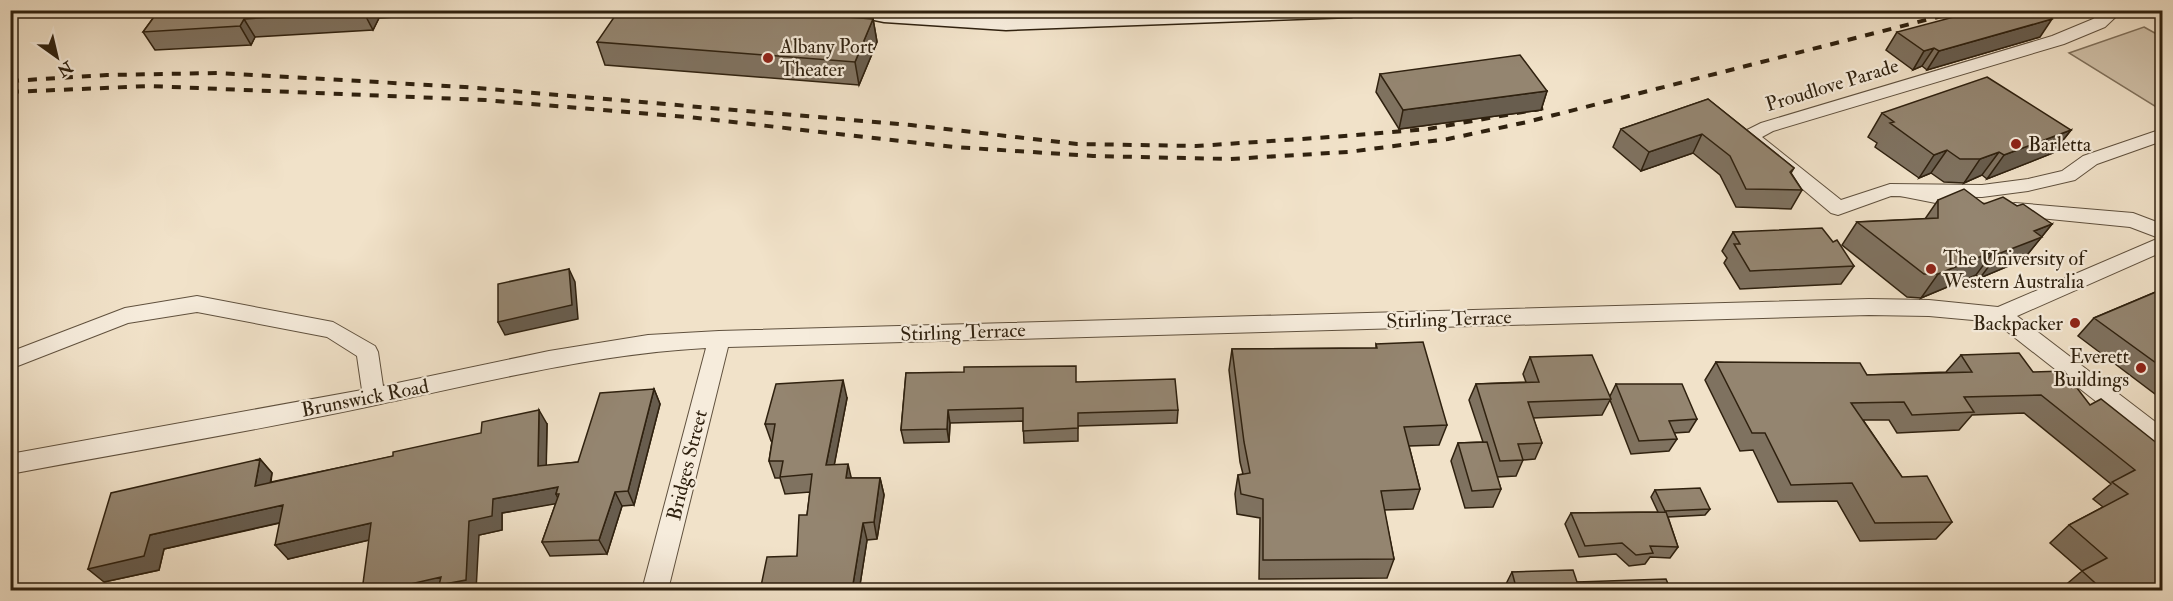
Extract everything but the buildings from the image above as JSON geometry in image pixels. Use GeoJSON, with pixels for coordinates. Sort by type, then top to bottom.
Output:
{"type":"FeatureCollection","features":[{"type":"Feature","properties":{"kind":"main road"},"geometry":{"type":"LineString","coordinates":[[858,10],[884,15],[1006,23],[1351,10]]}},
{"type":"Feature","properties":{"kind":"main road"},"geometry":{"type":"LineString","coordinates":[[1128,20],[1239,10]]}},
{"type":"Feature","properties":{"kind":"street","name":"Proudlove Parade"},"geometry":{"type":"LineString","coordinates":[[2115,10],[2093,26],[2058,40],[1767,127],[1749,136],[1838,208],[1890,190],[1982,191],[2028,185],[2068,176],[2090,160],[2163,135]]}},
{"type":"Feature","properties":{"kind":"street"},"geometry":{"type":"LineString","coordinates":[[1890,190],[1933,199],[1984,205]]}},
{"type":"Feature","properties":{"kind":"street"},"geometry":{"type":"LineString","coordinates":[[2010,209],[2133,220],[2163,232]]}},
{"type":"Feature","properties":{"kind":"street","name":"Stirling Terrace"},"geometry":{"type":"LineString","coordinates":[[719,339],[1869,307],[1929,308],[2000,315],[2163,243]]}},
{"type":"Feature","properties":{"kind":"street"},"geometry":{"type":"LineString","coordinates":[[10,361],[125,316],[196,304],[333,330],[367,352],[374,397]]}},
{"type":"Feature","properties":{"kind":"street"},"geometry":{"type":"LineString","coordinates":[[2000,315],[2163,440]]}},
{"type":"Feature","properties":{"kind":"street","name":"Brunswick Road"},"geometry":{"type":"LineString","coordinates":[[10,464],[374,397],[549,359],[648,343],[719,339]]}},
{"type":"Feature","properties":{"kind":"street","name":"Bridges Street"},"geometry":{"type":"LineString","coordinates":[[655,591],[719,339]]}},
{"type":"Feature","properties":{"kind":"shaded area"},"geometry":{"type":"Polygon","coordinates":[[[2144,27],[2162,37],[2161,110],[2069,53],[2144,27]]]}},
{"type":"Feature","properties":{"kind":"railway"},"geometry":{"type":"LineString","coordinates":[[10,92],[150,86],[485,100],[688,117],[954,147],[1093,156],[1230,159],[1348,152],[1448,139],[1527,122],[1965,10]]}},
{"type":"Feature","properties":{"kind":"railway"},"geometry":{"type":"LineString","coordinates":[[10,81],[107,75],[217,73],[465,87],[911,125],[1077,144],[1196,146],[1331,137],[1428,129],[1551,107]]}},
{"type":"Feature","properties":{"kind":"place","name":"Albany Port Theater"},"geometry":{"type":"Point","coordinates":[768,58]}},
{"type":"Feature","properties":{"kind":"place","name":"Barletta"},"geometry":{"type":"Point","coordinates":[2016,144]}},
{"type":"Feature","properties":{"kind":"place","name":"The University of Western Australia"},"geometry":{"type":"Point","coordinates":[1931,269]}},
{"type":"Feature","properties":{"kind":"place","name":"Backpacker"},"geometry":{"type":"Point","coordinates":[2075,323]}},
{"type":"Feature","properties":{"kind":"place","name":"Everett Buildings"},"geometry":{"type":"Point","coordinates":[2141,368]}}]}
